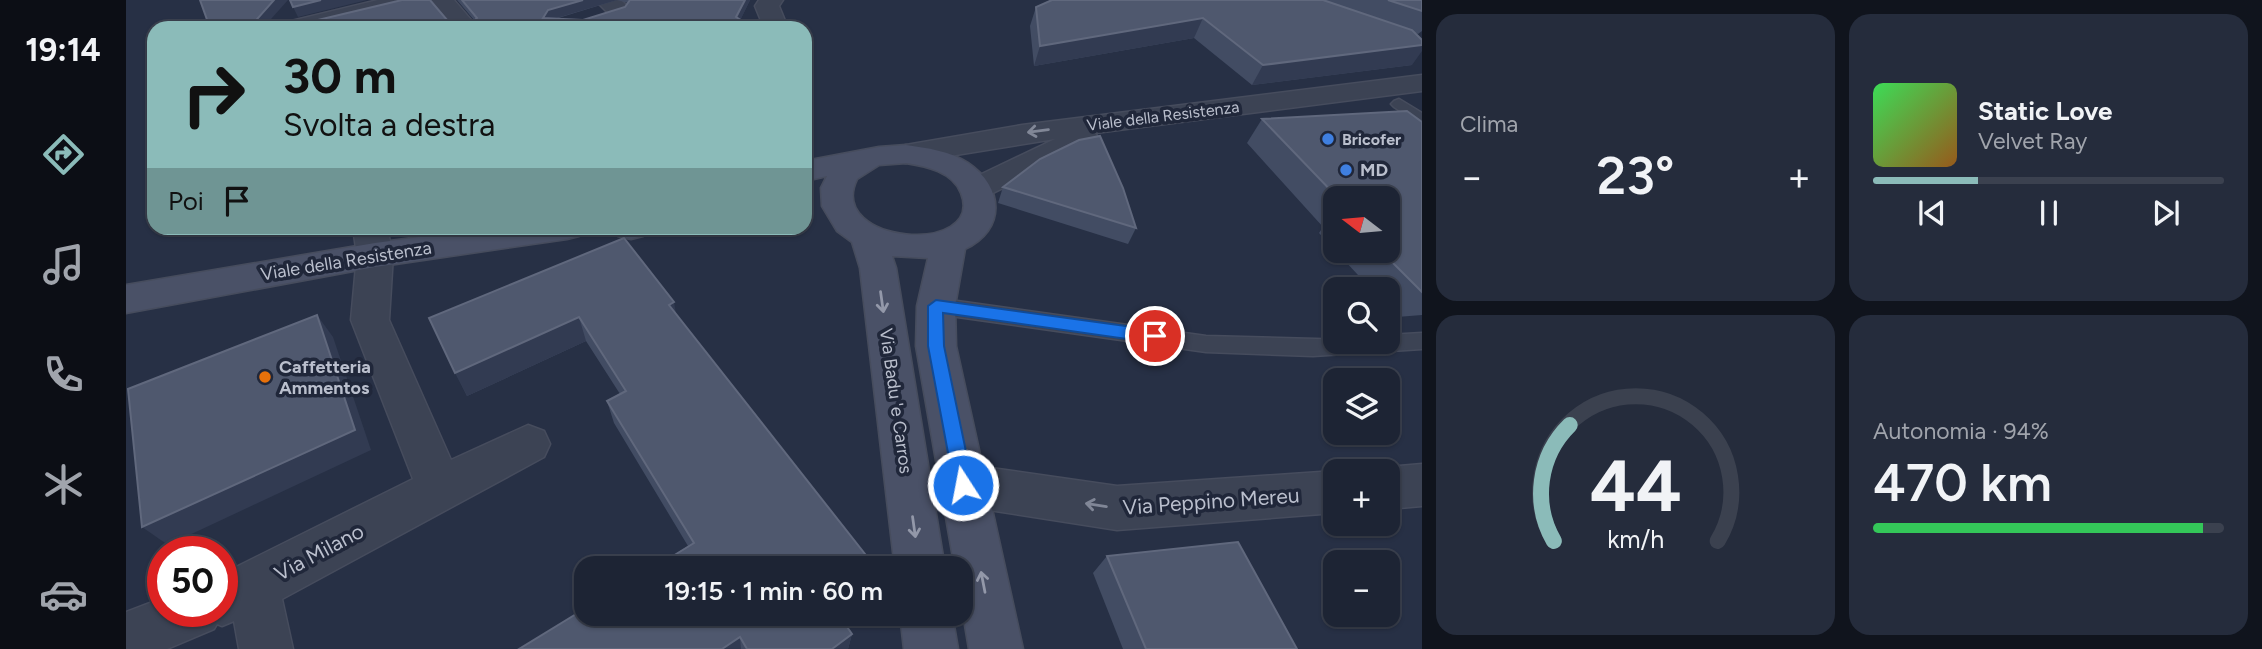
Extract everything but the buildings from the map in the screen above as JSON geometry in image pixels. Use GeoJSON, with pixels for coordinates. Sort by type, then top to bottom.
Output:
{"type":"FeatureCollection","features":[{"type":"Feature","properties":{"kind":"main road"},"geometry":{"type":"LineString","coordinates":[[812,170],[884,155],[928,157],[965,176],[976,189],[981,204],[979,219],[967,232],[949,242],[930,246],[887,243],[812,211]]}},
{"type":"Feature","properties":{"kind":"main road"},"geometry":{"type":"LineString","coordinates":[[858,230],[839,210],[835,195],[838,181],[848,169],[863,160]]}},
{"type":"Feature","properties":{"kind":"main road","name":"Via Badu 'e Carros"},"geometry":{"type":"LineString","coordinates":[[858,230],[878,268],[918,556]]}},
{"type":"Feature","properties":{"kind":"main road","name":"Viale della Resistenza"},"geometry":{"type":"LineString","coordinates":[[126,299],[373,241],[462,235]]}},
{"type":"Feature","properties":{"kind":"main road"},"geometry":{"type":"LineString","coordinates":[[949,242],[936,306],[936,346],[996,649]]}},
{"type":"Feature","properties":{"kind":"main road"},"geometry":{"type":"LineString","coordinates":[[928,626],[931,649]]}},
{"type":"Feature","properties":{"kind":"street"},"geometry":{"type":"LineString","coordinates":[[292,21],[407,0]]}},
{"type":"Feature","properties":{"kind":"street"},"geometry":{"type":"LineString","coordinates":[[441,0],[460,21]]}},
{"type":"Feature","properties":{"kind":"street"},"geometry":{"type":"LineString","coordinates":[[771,0],[767,6],[773,21]]}},
{"type":"Feature","properties":{"kind":"street"},"geometry":{"type":"LineString","coordinates":[[606,9],[626,21]]}},
{"type":"Feature","properties":{"kind":"street","name":"Viale della Resistenza"},"geometry":{"type":"LineString","coordinates":[[906,154],[1022,134],[1422,83]]}},
{"type":"Feature","properties":{"kind":"street","name":"Viale della Resistenza"},"geometry":{"type":"LineString","coordinates":[[976,189],[1074,141],[1415,109]]}},
{"type":"Feature","properties":{"kind":"street"},"geometry":{"type":"LineString","coordinates":[[373,241],[370,320],[440,488]]}},
{"type":"Feature","properties":{"kind":"street","name":"Via Milano"},"geometry":{"type":"LineString","coordinates":[[266,649],[238,593],[528,444]]}},
{"type":"Feature","properties":{"kind":"street","name":"Via Peppino Mereu"},"geometry":{"type":"LineString","coordinates":[[963,485],[1117,508],[1323,493]]}},
{"type":"Feature","properties":{"kind":"street"},"geometry":{"type":"LineString","coordinates":[[1400,487],[1422,485]]}},
{"type":"Feature","properties":{"kind":"street"},"geometry":{"type":"LineString","coordinates":[[126,639],[156,627]]}},
{"type":"Feature","properties":{"kind":"lane"},"geometry":{"type":"LineString","coordinates":[[936,306],[1206,344],[1313,348],[1422,341]]}},
{"type":"Feature","properties":{"kind":"place","name":"Bricofer"},"geometry":{"type":"Point","coordinates":[1328,139]}},
{"type":"Feature","properties":{"kind":"place","name":"MD"},"geometry":{"type":"Point","coordinates":[1346,170]}},
{"type":"Feature","properties":{"kind":"place","name":"Caffetteria Ammentos"},"geometry":{"type":"Point","coordinates":[265,377]}},
{"type":"Feature","properties":{"kind":"route"},"geometry":{"type":"LineString","coordinates":[[963,485],[936,346],[936,306],[1155,336]]}}]}
